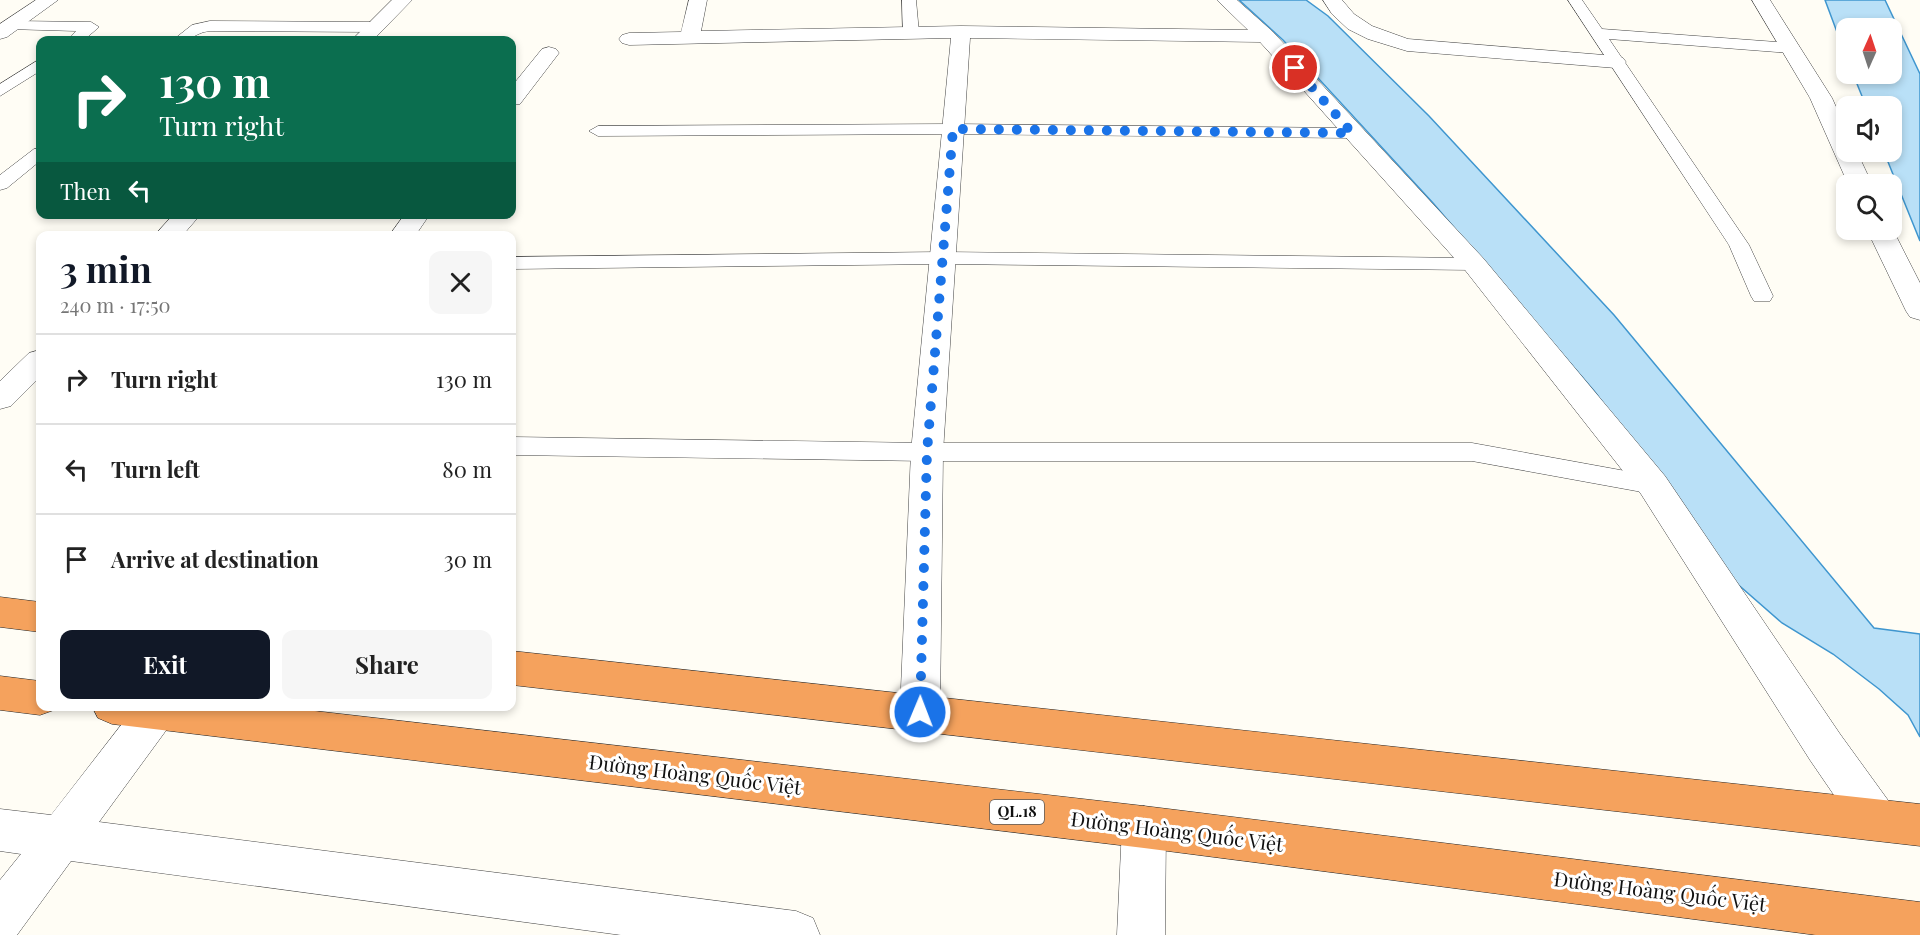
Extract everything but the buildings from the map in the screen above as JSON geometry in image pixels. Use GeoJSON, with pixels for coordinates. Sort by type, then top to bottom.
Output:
{"type":"FeatureCollection","features":[{"type":"Feature","properties":{"kind":"highway"},"geometry":{"type":"LineString","coordinates":[[0,612],[36,616]]}},
{"type":"Feature","properties":{"kind":"highway"},"geometry":{"type":"LineString","coordinates":[[516,668],[1903,822]]}},
{"type":"Feature","properties":{"kind":"highway"},"geometry":{"type":"LineString","coordinates":[[0,693],[36,698]]}},
{"type":"Feature","properties":{"kind":"highway","name":"Đường Hoàng Quốc Việt"},"geometry":{"type":"LineString","coordinates":[[149,711],[1144,827],[1920,925]]}},
{"type":"Feature","properties":{"kind":"street"},"geometry":{"type":"LineString","coordinates":[[7,29],[49,0]]}},
{"type":"Feature","properties":{"kind":"street"},"geometry":{"type":"LineString","coordinates":[[368,34],[403,0]]}},
{"type":"Feature","properties":{"kind":"street"},"geometry":{"type":"LineString","coordinates":[[690,37],[698,0]]}},
{"type":"Feature","properties":{"kind":"street"},"geometry":{"type":"LineString","coordinates":[[1226,0],[1266,36],[1352,133],[1474,264],[1653,485],[1825,747],[1903,822]]}},
{"type":"Feature","properties":{"kind":"street"},"geometry":{"type":"LineString","coordinates":[[1332,0],[1348,19],[1361,28],[1376,36],[1407,45],[1616,62]]}},
{"type":"Feature","properties":{"kind":"street"},"geometry":{"type":"LineString","coordinates":[[1761,0],[1821,98],[1855,174]]}},
{"type":"Feature","properties":{"kind":"street"},"geometry":{"type":"LineString","coordinates":[[629,39],[960,32],[1266,36]]}},
{"type":"Feature","properties":{"kind":"street"},"geometry":{"type":"LineString","coordinates":[[920,712],[927,452],[960,32]]}},
{"type":"Feature","properties":{"kind":"street"},"geometry":{"type":"LineString","coordinates":[[516,94],[549,52]]}},
{"type":"Feature","properties":{"kind":"street"},"geometry":{"type":"LineString","coordinates":[[172,231],[184,219]]}},
{"type":"Feature","properties":{"kind":"street"},"geometry":{"type":"LineString","coordinates":[[1885,240],[1920,311]]}},
{"type":"Feature","properties":{"kind":"street"},"geometry":{"type":"LineString","coordinates":[[0,399],[36,364]]}},
{"type":"Feature","properties":{"kind":"street"},"geometry":{"type":"LineString","coordinates":[[0,918],[156,712]]}},
{"type":"Feature","properties":{"kind":"street"},"geometry":{"type":"LineString","coordinates":[[1140,935],[1144,827]]}},
{"type":"Feature","properties":{"kind":"street"},"geometry":{"type":"LineString","coordinates":[[0,830],[796,935]]}},
{"type":"Feature","properties":{"kind":"lane"},"geometry":{"type":"LineString","coordinates":[[909,0],[911,33]]}},
{"type":"Feature","properties":{"kind":"lane"},"geometry":{"type":"LineString","coordinates":[[1575,0],[1739,245],[1762,296]]}},
{"type":"Feature","properties":{"kind":"lane"},"geometry":{"type":"LineString","coordinates":[[186,36],[197,28],[210,26],[368,34]]}},
{"type":"Feature","properties":{"kind":"lane"},"geometry":{"type":"LineString","coordinates":[[7,29],[91,27],[80,36]]}},
{"type":"Feature","properties":{"kind":"lane"},"geometry":{"type":"LineString","coordinates":[[1596,33],[1790,48]]}},
{"type":"Feature","properties":{"kind":"lane"},"geometry":{"type":"LineString","coordinates":[[0,92],[36,67]]}},
{"type":"Feature","properties":{"kind":"lane"},"geometry":{"type":"LineString","coordinates":[[598,131],[953,129],[1352,133]]}},
{"type":"Feature","properties":{"kind":"lane"},"geometry":{"type":"LineString","coordinates":[[0,184],[36,156]]}},
{"type":"Feature","properties":{"kind":"lane"},"geometry":{"type":"LineString","coordinates":[[516,263],[942,258],[1474,264]]}},
{"type":"Feature","properties":{"kind":"lane"},"geometry":{"type":"LineString","coordinates":[[516,446],[927,452],[1472,452],[1653,485]]}},
{"type":"Feature","properties":{"kind":"water"},"geometry":{"type":"Polygon","coordinates":[[[1239,0],[1306,0],[1328,16],[1429,116],[1614,315],[1874,628],[1920,634],[1920,737],[1908,715],[1879,689],[1833,654],[1782,623],[1734,581],[1595,392],[1433,203],[1283,40],[1239,0]]]}},
{"type":"Feature","properties":{"kind":"water"},"geometry":{"type":"Polygon","coordinates":[[[1825,0],[1885,0],[1894,18],[1836,18],[1836,29],[1825,0]]]}},
{"type":"Feature","properties":{"kind":"water"},"geometry":{"type":"Polygon","coordinates":[[[1902,36],[1920,74],[1920,241],[1902,196],[1902,174],[1893,174],[1888,162],[1902,162],[1902,96],[1862,96],[1857,84],[1902,84],[1902,36]]]}},
{"type":"Feature","properties":{"kind":"route"},"geometry":{"type":"LineString","coordinates":[[920,712],[927,452],[953,129],[1352,133],[1295,68]]}}]}
